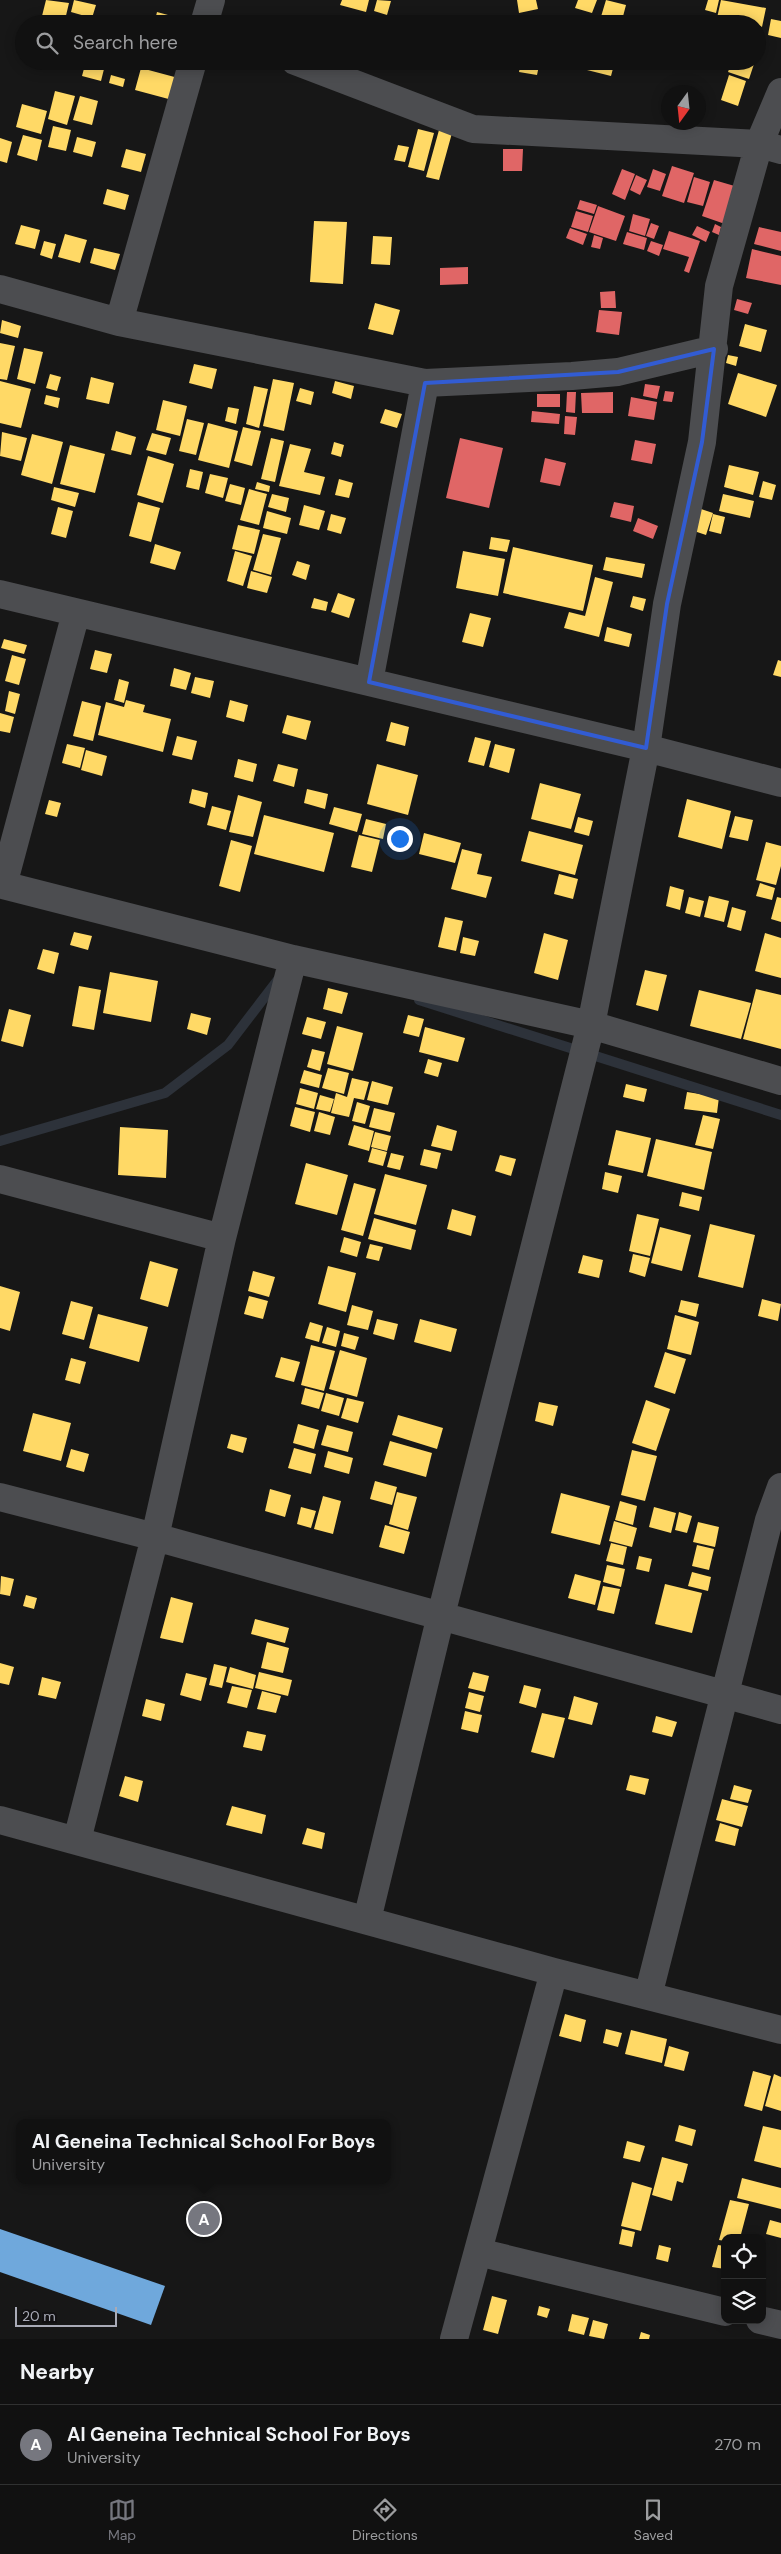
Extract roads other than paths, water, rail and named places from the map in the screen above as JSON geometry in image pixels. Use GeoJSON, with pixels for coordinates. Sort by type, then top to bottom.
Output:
{"type":"FeatureCollection","features":[{"type":"Feature","properties":{"kind":"street"},"geometry":{"type":"LineString","coordinates":[[206,15],[210,0]]}},
{"type":"Feature","properties":{"kind":"street"},"geometry":{"type":"LineString","coordinates":[[119,322],[190,70]]}},
{"type":"Feature","properties":{"kind":"street"},"geometry":{"type":"LineString","coordinates":[[319,70],[473,129],[770,147]]}},
{"type":"Feature","properties":{"kind":"street"},"geometry":{"type":"LineString","coordinates":[[367,1920],[441,1615],[591,1025],[646,748],[668,604],[702,442],[714,349],[719,286],[770,147],[781,92]]}},
{"type":"Feature","properties":{"kind":"street"},"geometry":{"type":"LineString","coordinates":[[0,289],[119,322],[426,383],[618,372],[714,349]]}},
{"type":"Feature","properties":{"kind":"street"},"geometry":{"type":"LineString","coordinates":[[370,682],[426,383]]}},
{"type":"Feature","properties":{"kind":"street"},"geometry":{"type":"LineString","coordinates":[[0,594],[646,748],[781,783]]}},
{"type":"Feature","properties":{"kind":"street"},"geometry":{"type":"LineString","coordinates":[[76,613],[2,892],[591,1025],[781,1081]]}},
{"type":"Feature","properties":{"kind":"street"},"geometry":{"type":"LineString","coordinates":[[77,1840],[155,1537],[222,1238],[293,959]]}},
{"type":"Feature","properties":{"kind":"street"},"geometry":{"type":"LineString","coordinates":[[0,1179],[222,1238]]}},
{"type":"Feature","properties":{"kind":"street"},"geometry":{"type":"LineString","coordinates":[[648,1996],[769,1520],[781,1487]]}},
{"type":"Feature","properties":{"kind":"street"},"geometry":{"type":"LineString","coordinates":[[0,1497],[155,1537],[781,1710]]}},
{"type":"Feature","properties":{"kind":"street"},"geometry":{"type":"LineString","coordinates":[[0,1820],[554,1972],[781,2030]]}},
{"type":"Feature","properties":{"kind":"street"},"geometry":{"type":"LineString","coordinates":[[454,2339],[554,1972]]}},
{"type":"Feature","properties":{"kind":"street"},"geometry":{"type":"LineString","coordinates":[[478,2252],[721,2311]]}},
{"type":"Feature","properties":{"kind":"street"},"geometry":{"type":"LineString","coordinates":[[766,2321],[781,2325]]}},
{"type":"Feature","properties":{"kind":"waterway"},"geometry":{"type":"LineString","coordinates":[[0,1141],[165,1093],[228,1045],[280,977]]}},
{"type":"Feature","properties":{"kind":"waterway"},"geometry":{"type":"LineString","coordinates":[[419,1000],[781,1115]]}},
{"type":"Feature","properties":{"kind":"place","name":"Al Geneina Technical School For Boys"},"geometry":{"type":"Point","coordinates":[204,2219]}}]}
